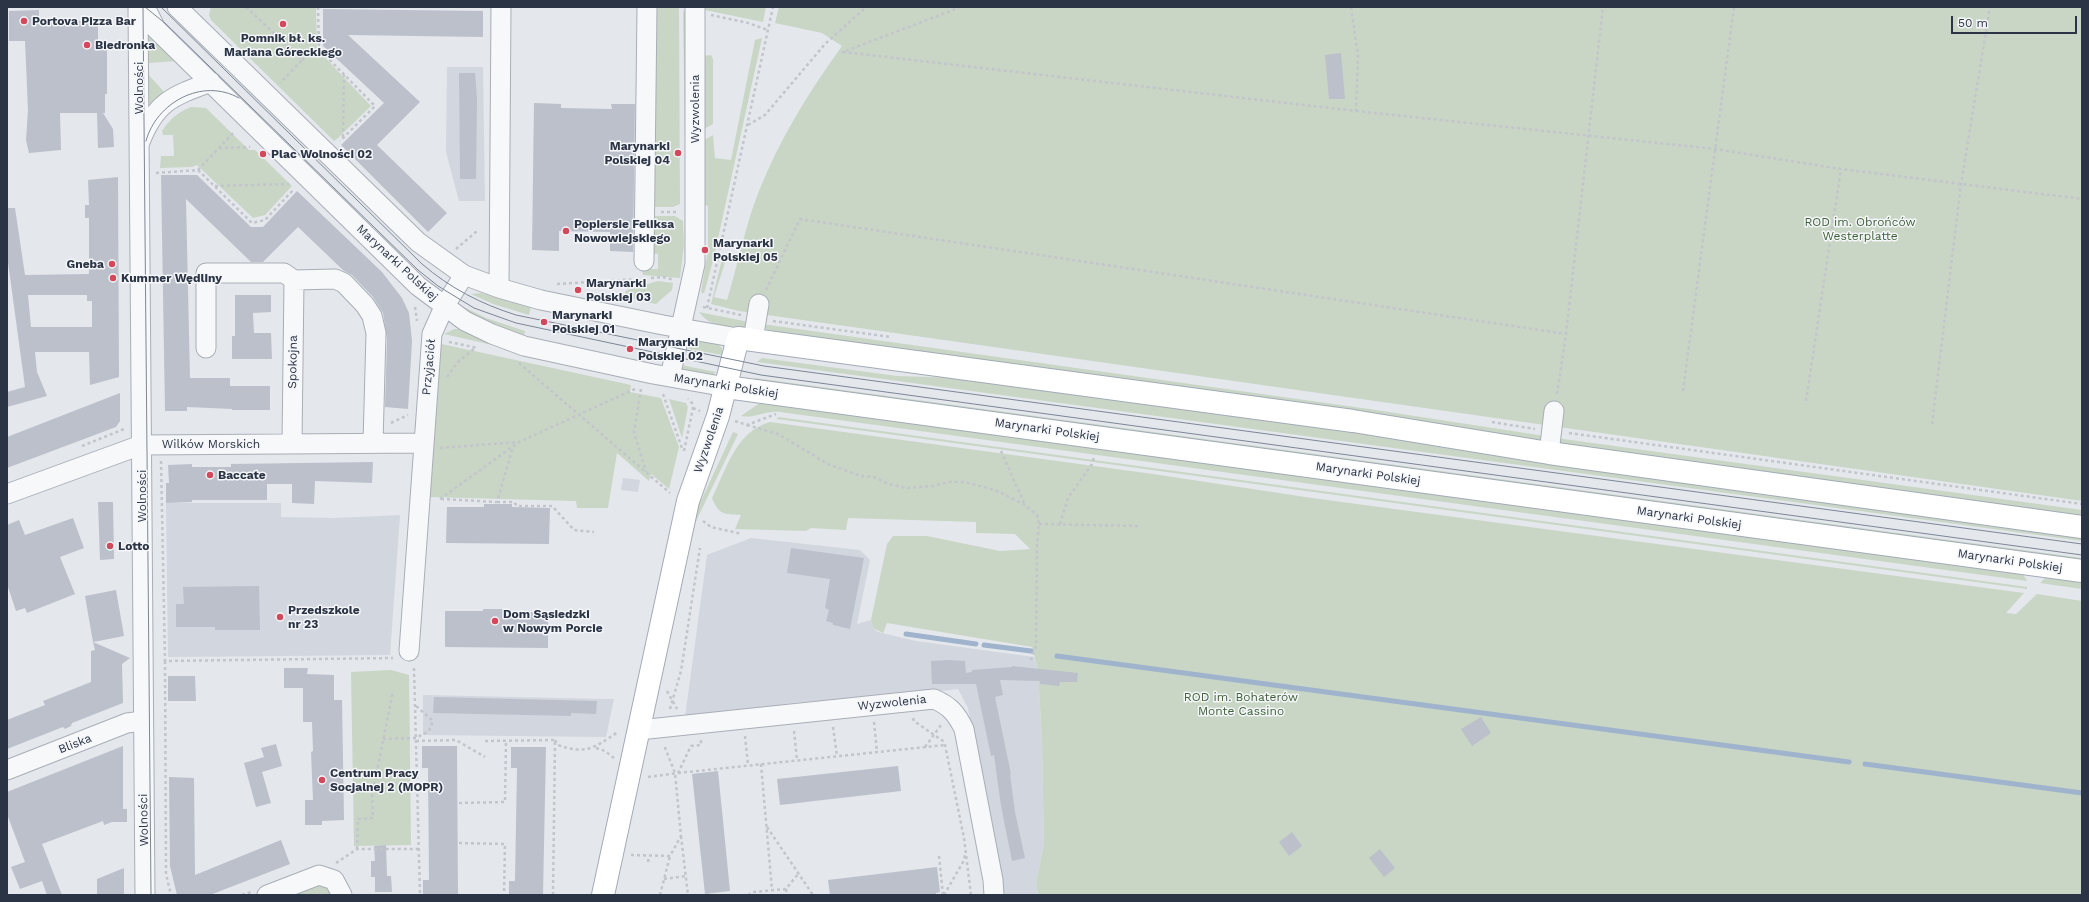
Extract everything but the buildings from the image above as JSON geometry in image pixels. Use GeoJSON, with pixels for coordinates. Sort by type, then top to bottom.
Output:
{"type":"FeatureCollection","features":[{"type":"Feature","properties":{"kind":"main road","name":"Wyzwolenia"},"geometry":{"type":"LineString","coordinates":[[603,895],[646,732],[688,501],[726,387],[745,339]]}},
{"type":"Feature","properties":{"kind":"main road"},"geometry":{"type":"LineString","coordinates":[[745,339],[1353,421],[1549,453],[2082,527]]}},
{"type":"Feature","properties":{"kind":"main road","name":"Marynarki Polskiej"},"geometry":{"type":"LineString","coordinates":[[726,387],[2082,571]]}},
{"type":"Feature","properties":{"kind":"street","name":"Wolności"},"geometry":{"type":"LineString","coordinates":[[138,7],[144,895]]}},
{"type":"Feature","properties":{"kind":"street","name":"Marynarki Polskiej"},"geometry":{"type":"LineString","coordinates":[[145,7],[156,28],[418,286],[444,307],[492,334],[524,346],[666,384],[726,387]]}},
{"type":"Feature","properties":{"kind":"street"},"geometry":{"type":"LineString","coordinates":[[177,7],[194,14],[418,242],[464,275],[499,288],[541,300],[681,328],[745,339],[759,304]]}},
{"type":"Feature","properties":{"kind":"street"},"geometry":{"type":"LineString","coordinates":[[499,288],[501,7]]}},
{"type":"Feature","properties":{"kind":"street"},"geometry":{"type":"LineString","coordinates":[[644,261],[647,7]]}},
{"type":"Feature","properties":{"kind":"street","name":"Wyzwolenia"},"geometry":{"type":"LineString","coordinates":[[666,384],[681,328],[695,264],[695,9]]}},
{"type":"Feature","properties":{"kind":"street","name":"Wolności"},"geometry":{"type":"LineString","coordinates":[[139,145],[155,114],[164,103],[173,96],[211,82]]}},
{"type":"Feature","properties":{"kind":"street"},"geometry":{"type":"LineString","coordinates":[[206,348],[206,273],[284,273],[294,280],[335,279],[344,283],[365,305],[372,316],[376,333],[373,443]]}},
{"type":"Feature","properties":{"kind":"street","name":"Przyjaciół"},"geometry":{"type":"LineString","coordinates":[[407,658],[429,446],[432,334],[444,307],[464,275]]}},
{"type":"Feature","properties":{"kind":"street","name":"Spokojna"},"geometry":{"type":"LineString","coordinates":[[292,444],[294,280]]}},
{"type":"Feature","properties":{"kind":"street"},"geometry":{"type":"LineString","coordinates":[[1549,453],[1554,411]]}},
{"type":"Feature","properties":{"kind":"street","name":"Wilków Morskich"},"geometry":{"type":"LineString","coordinates":[[7,494],[141,445],[373,443],[429,446]]}},
{"type":"Feature","properties":{"kind":"street","name":"Wyzwolenia"},"geometry":{"type":"LineString","coordinates":[[646,732],[743,719],[934,699],[952,708]]}},
{"type":"Feature","properties":{"kind":"street"},"geometry":{"type":"LineString","coordinates":[[952,708],[964,729],[993,880],[994,895]]}},
{"type":"Feature","properties":{"kind":"street","name":"Bliska"},"geometry":{"type":"LineString","coordinates":[[7,770],[128,723],[143,721]]}},
{"type":"Feature","properties":{"kind":"street"},"geometry":{"type":"LineString","coordinates":[[267,895],[319,875],[334,880],[342,895]]}},
{"type":"Feature","properties":{"kind":"path"},"geometry":{"type":"LineString","coordinates":[[246,7],[302,60]]}},
{"type":"Feature","properties":{"kind":"path"},"geometry":{"type":"LineString","coordinates":[[318,7],[319,49],[375,106],[339,142]]}},
{"type":"Feature","properties":{"kind":"path"},"geometry":{"type":"LineString","coordinates":[[707,308],[773,7]]}},
{"type":"Feature","properties":{"kind":"path"},"geometry":{"type":"LineString","coordinates":[[747,125],[765,115],[790,88],[825,44],[866,7]]}},
{"type":"Feature","properties":{"kind":"path"},"geometry":{"type":"LineString","coordinates":[[961,7],[843,52],[1588,137],[1715,149],[1841,169],[2082,199]]}},
{"type":"Feature","properties":{"kind":"path"},"geometry":{"type":"LineString","coordinates":[[1351,7],[1358,56],[1356,111]]}},
{"type":"Feature","properties":{"kind":"path"},"geometry":{"type":"LineString","coordinates":[[1554,411],[1566,334],[1604,7]]}},
{"type":"Feature","properties":{"kind":"path"},"geometry":{"type":"LineString","coordinates":[[1683,391],[1734,7]]}},
{"type":"Feature","properties":{"kind":"path"},"geometry":{"type":"LineString","coordinates":[[1932,424],[1961,184],[1990,7]]}},
{"type":"Feature","properties":{"kind":"path"},"geometry":{"type":"LineString","coordinates":[[695,9],[768,30]]}},
{"type":"Feature","properties":{"kind":"path"},"geometry":{"type":"LineString","coordinates":[[275,89],[313,50],[319,49]]}},
{"type":"Feature","properties":{"kind":"path"},"geometry":{"type":"LineString","coordinates":[[343,138],[344,75]]}},
{"type":"Feature","properties":{"kind":"path"},"geometry":{"type":"LineString","coordinates":[[156,173],[198,170],[238,128]]}},
{"type":"Feature","properties":{"kind":"path"},"geometry":{"type":"LineString","coordinates":[[219,148],[257,147]]}},
{"type":"Feature","properties":{"kind":"path"},"geometry":{"type":"LineString","coordinates":[[1806,401],[1841,169]]}},
{"type":"Feature","properties":{"kind":"path"},"geometry":{"type":"LineString","coordinates":[[198,170],[214,186],[252,223],[265,220],[296,184],[214,186]]}},
{"type":"Feature","properties":{"kind":"path"},"geometry":{"type":"LineString","coordinates":[[668,212],[675,212]]}},
{"type":"Feature","properties":{"kind":"path"},"geometry":{"type":"LineString","coordinates":[[759,304],[800,219],[1566,334]]}},
{"type":"Feature","properties":{"kind":"path"},"geometry":{"type":"LineString","coordinates":[[453,251],[477,231]]}},
{"type":"Feature","properties":{"kind":"path"},"geometry":{"type":"LineString","coordinates":[[558,288],[553,286],[663,278],[676,280]]}},
{"type":"Feature","properties":{"kind":"path"},"geometry":{"type":"LineString","coordinates":[[415,304],[417,312],[417,326]]}},
{"type":"Feature","properties":{"kind":"path"},"geometry":{"type":"LineString","coordinates":[[446,380],[457,363],[476,348]]}},
{"type":"Feature","properties":{"kind":"path"},"geometry":{"type":"LineString","coordinates":[[515,360],[673,496]]}},
{"type":"Feature","properties":{"kind":"path"},"geometry":{"type":"LineString","coordinates":[[666,384],[684,452]]}},
{"type":"Feature","properties":{"kind":"path"},"geometry":{"type":"LineString","coordinates":[[636,385],[646,388]]}},
{"type":"Feature","properties":{"kind":"path"},"geometry":{"type":"LineString","coordinates":[[594,532],[574,530],[552,506],[517,506],[514,502],[440,499],[520,442],[632,390],[642,387]]}},
{"type":"Feature","properties":{"kind":"path"},"geometry":{"type":"LineString","coordinates":[[642,387],[634,432],[646,472]]}},
{"type":"Feature","properties":{"kind":"path"},"geometry":{"type":"LineString","coordinates":[[385,426],[414,412]]}},
{"type":"Feature","properties":{"kind":"path"},"geometry":{"type":"LineString","coordinates":[[747,425],[778,434],[828,464],[861,476],[874,477],[889,484],[906,488],[933,486],[948,482],[964,482],[995,490],[1025,505],[1037,515],[1039,524],[1037,545],[1036,646],[1030,662]]}},
{"type":"Feature","properties":{"kind":"path"},"geometry":{"type":"LineString","coordinates":[[429,446],[520,442]]}},
{"type":"Feature","properties":{"kind":"path"},"geometry":{"type":"LineString","coordinates":[[161,445],[165,661],[166,874],[171,895]]}},
{"type":"Feature","properties":{"kind":"path"},"geometry":{"type":"LineString","coordinates":[[497,502],[514,447]]}},
{"type":"Feature","properties":{"kind":"path"},"geometry":{"type":"LineString","coordinates":[[1001,451],[1025,505]]}},
{"type":"Feature","properties":{"kind":"path"},"geometry":{"type":"LineString","coordinates":[[1060,524],[1068,498],[1092,464],[1094,457]]}},
{"type":"Feature","properties":{"kind":"path"},"geometry":{"type":"LineString","coordinates":[[699,518],[711,527],[742,534]]}},
{"type":"Feature","properties":{"kind":"path"},"geometry":{"type":"LineString","coordinates":[[1039,524],[1139,526]]}},
{"type":"Feature","properties":{"kind":"path"},"geometry":{"type":"LineString","coordinates":[[555,740],[558,745],[568,748],[579,750],[595,748],[646,732],[667,717],[681,671],[700,548]]}},
{"type":"Feature","properties":{"kind":"path"},"geometry":{"type":"LineString","coordinates":[[165,661],[407,658],[415,705],[420,849],[420,895]]}},
{"type":"Feature","properties":{"kind":"path"},"geometry":{"type":"LineString","coordinates":[[665,686],[672,701],[692,725],[701,745],[690,746],[676,773]]}},
{"type":"Feature","properties":{"kind":"path"},"geometry":{"type":"LineString","coordinates":[[358,849],[358,819],[373,818],[372,796],[393,691]]}},
{"type":"Feature","properties":{"kind":"path"},"geometry":{"type":"LineString","coordinates":[[911,702],[914,721],[934,734],[943,741],[945,745],[966,852],[971,895]]}},
{"type":"Feature","properties":{"kind":"path"},"geometry":{"type":"LineString","coordinates":[[415,705],[433,721],[429,731],[416,739]]}},
{"type":"Feature","properties":{"kind":"path"},"geometry":{"type":"LineString","coordinates":[[873,706],[877,752]]}},
{"type":"Feature","properties":{"kind":"path"},"geometry":{"type":"LineString","coordinates":[[924,747],[952,708]]}},
{"type":"Feature","properties":{"kind":"path"},"geometry":{"type":"LineString","coordinates":[[832,710],[837,756]]}},
{"type":"Feature","properties":{"kind":"path"},"geometry":{"type":"LineString","coordinates":[[792,714],[797,760]]}},
{"type":"Feature","properties":{"kind":"path"},"geometry":{"type":"LineString","coordinates":[[743,719],[748,765]]}},
{"type":"Feature","properties":{"kind":"path"},"geometry":{"type":"LineString","coordinates":[[646,732],[676,773],[688,895]]}},
{"type":"Feature","properties":{"kind":"path"},"geometry":{"type":"LineString","coordinates":[[383,739],[456,740],[485,757]]}},
{"type":"Feature","properties":{"kind":"path"},"geometry":{"type":"LineString","coordinates":[[485,740],[555,740]]}},
{"type":"Feature","properties":{"kind":"path"},"geometry":{"type":"LineString","coordinates":[[459,803],[505,802],[506,740]]}},
{"type":"Feature","properties":{"kind":"path"},"geometry":{"type":"LineString","coordinates":[[553,895],[555,740]]}},
{"type":"Feature","properties":{"kind":"path"},"geometry":{"type":"LineString","coordinates":[[645,777],[945,745]]}},
{"type":"Feature","properties":{"kind":"path"},"geometry":{"type":"LineString","coordinates":[[595,748],[605,751],[615,759]]}},
{"type":"Feature","properties":{"kind":"path"},"geometry":{"type":"LineString","coordinates":[[761,764],[772,890]]}},
{"type":"Feature","properties":{"kind":"path"},"geometry":{"type":"LineString","coordinates":[[766,827],[813,895]]}},
{"type":"Feature","properties":{"kind":"path"},"geometry":{"type":"LineString","coordinates":[[660,895],[670,856],[681,836]]}},
{"type":"Feature","properties":{"kind":"path"},"geometry":{"type":"LineString","coordinates":[[459,843],[505,844],[504,895]]}},
{"type":"Feature","properties":{"kind":"path"},"geometry":{"type":"LineString","coordinates":[[335,865],[337,861],[358,849],[420,849]]}},
{"type":"Feature","properties":{"kind":"path"},"geometry":{"type":"LineString","coordinates":[[944,895],[963,862],[966,852]]}},
{"type":"Feature","properties":{"kind":"path"},"geometry":{"type":"LineString","coordinates":[[628,855],[670,856]]}},
{"type":"Feature","properties":{"kind":"path"},"geometry":{"type":"LineString","coordinates":[[648,862],[649,856]]}},
{"type":"Feature","properties":{"kind":"path"},"geometry":{"type":"LineString","coordinates":[[939,856],[944,895]]}},
{"type":"Feature","properties":{"kind":"path"},"geometry":{"type":"LineString","coordinates":[[748,895],[753,892],[786,889],[798,874]]}},
{"type":"Feature","properties":{"kind":"path"},"geometry":{"type":"LineString","coordinates":[[664,879],[686,876]]}},
{"type":"Feature","properties":{"kind":"path"},"geometry":{"type":"LineString","coordinates":[[786,889],[787,895]]}},
{"type":"Feature","properties":{"kind":"shaded area"},"geometry":{"type":"Polygon","coordinates":[[[447,67],[483,67],[485,201],[459,201],[446,152],[447,67]]]}},
{"type":"Feature","properties":{"kind":"shaded area"},"geometry":{"type":"Polygon","coordinates":[[[623,478],[640,480],[638,492],[621,490],[623,478]]]}},
{"type":"Feature","properties":{"kind":"shaded area","name":"Przedszkole nr 23"},"geometry":{"type":"Polygon","coordinates":[[[166,503],[281,503],[281,517],[335,518],[400,515],[390,655],[168,657],[166,503]]]}},
{"type":"Feature","properties":{"kind":"shaded area"},"geometry":{"type":"Polygon","coordinates":[[[751,538],[860,550],[870,560],[857,624],[871,620],[873,628],[878,632],[916,641],[1034,657],[1038,670],[1042,742],[1044,844],[1036,882],[1038,895],[1000,895],[968,708],[958,689],[843,703],[830,700],[791,703],[754,710],[704,713],[685,717],[707,555],[751,538]]]}},
{"type":"Feature","properties":{"kind":"shaded area"},"geometry":{"type":"Polygon","coordinates":[[[423,695],[614,699],[606,737],[423,735],[423,695]]]}},
{"type":"Feature","properties":{"kind":"green space"},"geometry":{"type":"Polygon","coordinates":[[[211,7],[316,7],[317,49],[371,106],[334,141],[211,20],[209,15],[211,7]]]}},
{"type":"Feature","properties":{"kind":"green space"},"geometry":{"type":"Polygon","coordinates":[[[652,7],[678,7],[679,9],[680,204],[673,207],[648,207],[652,7]]]}},
{"type":"Feature","properties":{"kind":"green space"},"geometry":{"type":"Polygon","coordinates":[[[705,7],[766,7],[763,22],[705,10],[705,7]]]}},
{"type":"Feature","properties":{"kind":"green space","name":"ROD im. Obrońców Westerplatte"},"geometry":{"type":"Polygon","coordinates":[[[779,7],[2082,7],[2082,501],[739,311],[711,304],[723,255],[727,256],[714,297],[727,300],[750,218],[767,171],[796,116],[842,46],[822,33],[775,23],[779,7]]]}},
{"type":"Feature","properties":{"kind":"green space"},"geometry":{"type":"Polygon","coordinates":[[[683,10],[686,14],[688,144],[685,144],[683,10]]]}},
{"type":"Feature","properties":{"kind":"green space"},"geometry":{"type":"Polygon","coordinates":[[[149,36],[152,36],[177,61],[149,63],[149,36]]]}},
{"type":"Feature","properties":{"kind":"green space"},"geometry":{"type":"Polygon","coordinates":[[[762,38],[713,261],[704,293],[701,293],[708,250],[708,206],[705,205],[704,140],[713,135],[715,158],[731,160],[755,40],[762,38]]]}},
{"type":"Feature","properties":{"kind":"green space"},"geometry":{"type":"Polygon","coordinates":[[[711,55],[713,59],[713,124],[704,129],[703,56],[711,55]]]}},
{"type":"Feature","properties":{"kind":"green space"},"geometry":{"type":"Polygon","coordinates":[[[148,74],[165,93],[150,104],[149,103],[148,74]]]}},
{"type":"Feature","properties":{"kind":"green space"},"geometry":{"type":"Polygon","coordinates":[[[191,107],[206,108],[249,150],[255,150],[292,186],[265,215],[253,218],[197,165],[192,167],[160,168],[161,156],[174,156],[173,135],[163,135],[162,131],[174,117],[191,107]]]}},
{"type":"Feature","properties":{"kind":"green space"},"geometry":{"type":"Polygon","coordinates":[[[648,216],[675,216],[683,221],[684,245],[680,278],[643,275],[642,269],[658,269],[658,254],[648,253],[648,216]]]}},
{"type":"Feature","properties":{"kind":"green space"},"geometry":{"type":"Polygon","coordinates":[[[658,281],[673,283],[672,290],[656,304],[625,297],[625,292],[627,290],[658,281]]]}},
{"type":"Feature","properties":{"kind":"green space"},"geometry":{"type":"Polygon","coordinates":[[[481,293],[531,307],[529,315],[493,304],[471,294],[481,293]]]}},
{"type":"Feature","properties":{"kind":"green space"},"geometry":{"type":"Polygon","coordinates":[[[464,307],[486,318],[525,331],[524,337],[467,312],[464,307]]]}},
{"type":"Feature","properties":{"kind":"green space"},"geometry":{"type":"Polygon","coordinates":[[[699,312],[749,322],[745,327],[712,323],[703,317],[699,312]]]}},
{"type":"Feature","properties":{"kind":"green space"},"geometry":{"type":"Polygon","coordinates":[[[762,324],[1369,409],[1545,436],[1538,441],[770,333],[762,324]]]}},
{"type":"Feature","properties":{"kind":"green space"},"geometry":{"type":"Polygon","coordinates":[[[454,329],[465,329],[510,349],[444,334],[454,329]]]}},
{"type":"Feature","properties":{"kind":"green space"},"geometry":{"type":"Polygon","coordinates":[[[690,340],[718,344],[722,348],[722,355],[685,348],[686,343],[690,340]]]}},
{"type":"Feature","properties":{"kind":"green space"},"geometry":{"type":"Polygon","coordinates":[[[437,343],[631,385],[630,392],[661,398],[679,447],[669,489],[651,474],[649,481],[617,453],[608,508],[577,508],[576,501],[428,497],[437,343]]]}},
{"type":"Feature","properties":{"kind":"green space"},"geometry":{"type":"Polygon","coordinates":[[[762,358],[897,376],[961,378],[1310,425],[2082,536],[2082,541],[757,362],[762,358]]]}},
{"type":"Feature","properties":{"kind":"green space"},"geometry":{"type":"Polygon","coordinates":[[[681,365],[716,372],[713,375],[683,372],[681,365]]]}},
{"type":"Feature","properties":{"kind":"green space"},"geometry":{"type":"Polygon","coordinates":[[[755,378],[2082,558],[2082,562],[756,381],[755,378]]]}},
{"type":"Feature","properties":{"kind":"green space"},"geometry":{"type":"Polygon","coordinates":[[[669,399],[686,403],[688,407],[682,438],[669,399]]]}},
{"type":"Feature","properties":{"kind":"green space"},"geometry":{"type":"Polygon","coordinates":[[[761,402],[2023,574],[2027,581],[780,412],[770,412],[746,417],[741,416],[761,402]]]}},
{"type":"Feature","properties":{"kind":"green space"},"geometry":{"type":"Polygon","coordinates":[[[778,417],[2027,587],[2027,589],[777,419],[778,417]]]}},
{"type":"Feature","properties":{"kind":"green space","name":"ROD im. Bohaterów Monte Cassino"},"geometry":{"type":"Polygon","coordinates":[[[770,422],[1153,474],[1312,498],[2024,593],[2006,613],[2016,614],[2037,594],[2082,601],[2082,895],[1038,895],[1036,882],[1044,844],[1042,742],[1038,670],[1032,647],[887,623],[883,633],[873,628],[871,620],[887,544],[893,536],[927,536],[1000,551],[1030,549],[1015,534],[976,533],[976,522],[848,518],[846,530],[811,528],[806,531],[735,529],[741,515],[726,514],[720,511],[712,498],[740,443],[758,427],[770,422]]]}},
{"type":"Feature","properties":{"kind":"green space"},"geometry":{"type":"Polygon","coordinates":[[[733,432],[738,434],[697,519],[690,538],[694,516],[733,432]]]}},
{"type":"Feature","properties":{"kind":"green space"},"geometry":{"type":"Polygon","coordinates":[[[1556,438],[2082,510],[2082,518],[1559,444],[1556,438]]]}},
{"type":"Feature","properties":{"kind":"green space"},"geometry":{"type":"Polygon","coordinates":[[[2046,577],[2082,580],[2082,589],[2040,583],[2046,577]]]}},
{"type":"Feature","properties":{"kind":"green space"},"geometry":{"type":"Polygon","coordinates":[[[391,670],[409,675],[411,845],[354,846],[351,672],[391,670]]]}},
{"type":"Feature","properties":{"kind":"green space"},"geometry":{"type":"Polygon","coordinates":[[[320,883],[328,884],[337,895],[289,895],[320,883]]]}},
{"type":"Feature","properties":{"kind":"waterway"},"geometry":{"type":"LineString","coordinates":[[906,634],[976,644]]}},
{"type":"Feature","properties":{"kind":"waterway"},"geometry":{"type":"LineString","coordinates":[[984,645],[1031,651]]}},
{"type":"Feature","properties":{"kind":"waterway"},"geometry":{"type":"LineString","coordinates":[[1057,656],[1849,762]]}},
{"type":"Feature","properties":{"kind":"waterway"},"geometry":{"type":"LineString","coordinates":[[1865,764],[2082,793]]}},
{"type":"Feature","properties":{"kind":"tram line"},"geometry":{"type":"LineString","coordinates":[[143,7],[151,895]]}},
{"type":"Feature","properties":{"kind":"tram line"},"geometry":{"type":"LineString","coordinates":[[145,7],[166,24],[418,270],[438,286],[474,308],[516,323],[761,375],[2082,555]]}},
{"type":"Feature","properties":{"kind":"tram line"},"geometry":{"type":"LineString","coordinates":[[161,7],[422,264],[444,281],[466,294],[490,306],[516,315],[764,366],[2082,544]]}},
{"type":"Feature","properties":{"kind":"tram line"},"geometry":{"type":"LineString","coordinates":[[146,141],[151,127],[160,115],[170,105],[182,97],[196,92],[210,91],[225,92],[239,98]]}},
{"type":"Feature","properties":{"kind":"place","name":"Portova Pizza Bar"},"geometry":{"type":"Point","coordinates":[24,21]}},
{"type":"Feature","properties":{"kind":"place","name":"Pomnik bł. ks. Mariana Góreckiego"},"geometry":{"type":"Point","coordinates":[283,24]}},
{"type":"Feature","properties":{"kind":"place","name":"Biedronka"},"geometry":{"type":"Point","coordinates":[87,45]}},
{"type":"Feature","properties":{"kind":"place","name":"Marynarki Polskiej 04"},"geometry":{"type":"Point","coordinates":[678,153]}},
{"type":"Feature","properties":{"kind":"place","name":"Plac Wolności 02"},"geometry":{"type":"Point","coordinates":[263,154]}},
{"type":"Feature","properties":{"kind":"place","name":"Popiersie Feliksa Nowowiejskiego"},"geometry":{"type":"Point","coordinates":[566,231]}},
{"type":"Feature","properties":{"kind":"place","name":"Marynarki Polskiej 05"},"geometry":{"type":"Point","coordinates":[705,250]}},
{"type":"Feature","properties":{"kind":"place","name":"Gneba"},"geometry":{"type":"Point","coordinates":[112,264]}},
{"type":"Feature","properties":{"kind":"place","name":"Kummer Wędliny"},"geometry":{"type":"Point","coordinates":[113,278]}},
{"type":"Feature","properties":{"kind":"place","name":"Marynarki Polskiej 03"},"geometry":{"type":"Point","coordinates":[578,290]}},
{"type":"Feature","properties":{"kind":"place","name":"Marynarki Polskiej 01"},"geometry":{"type":"Point","coordinates":[544,322]}},
{"type":"Feature","properties":{"kind":"place","name":"Marynarki Polskiej 02"},"geometry":{"type":"Point","coordinates":[630,349]}},
{"type":"Feature","properties":{"kind":"place","name":"Baccate"},"geometry":{"type":"Point","coordinates":[210,475]}},
{"type":"Feature","properties":{"kind":"place","name":"Lotto"},"geometry":{"type":"Point","coordinates":[110,546]}},
{"type":"Feature","properties":{"kind":"place","name":"Przedszkole nr 23"},"geometry":{"type":"Point","coordinates":[280,617]}},
{"type":"Feature","properties":{"kind":"place","name":"Dom Sąsiedzki w Nowym Porcie"},"geometry":{"type":"Point","coordinates":[495,621]}},
{"type":"Feature","properties":{"kind":"place","name":"Centrum Pracy Socjalnej 2 (MOPR)"},"geometry":{"type":"Point","coordinates":[322,780]}}]}
